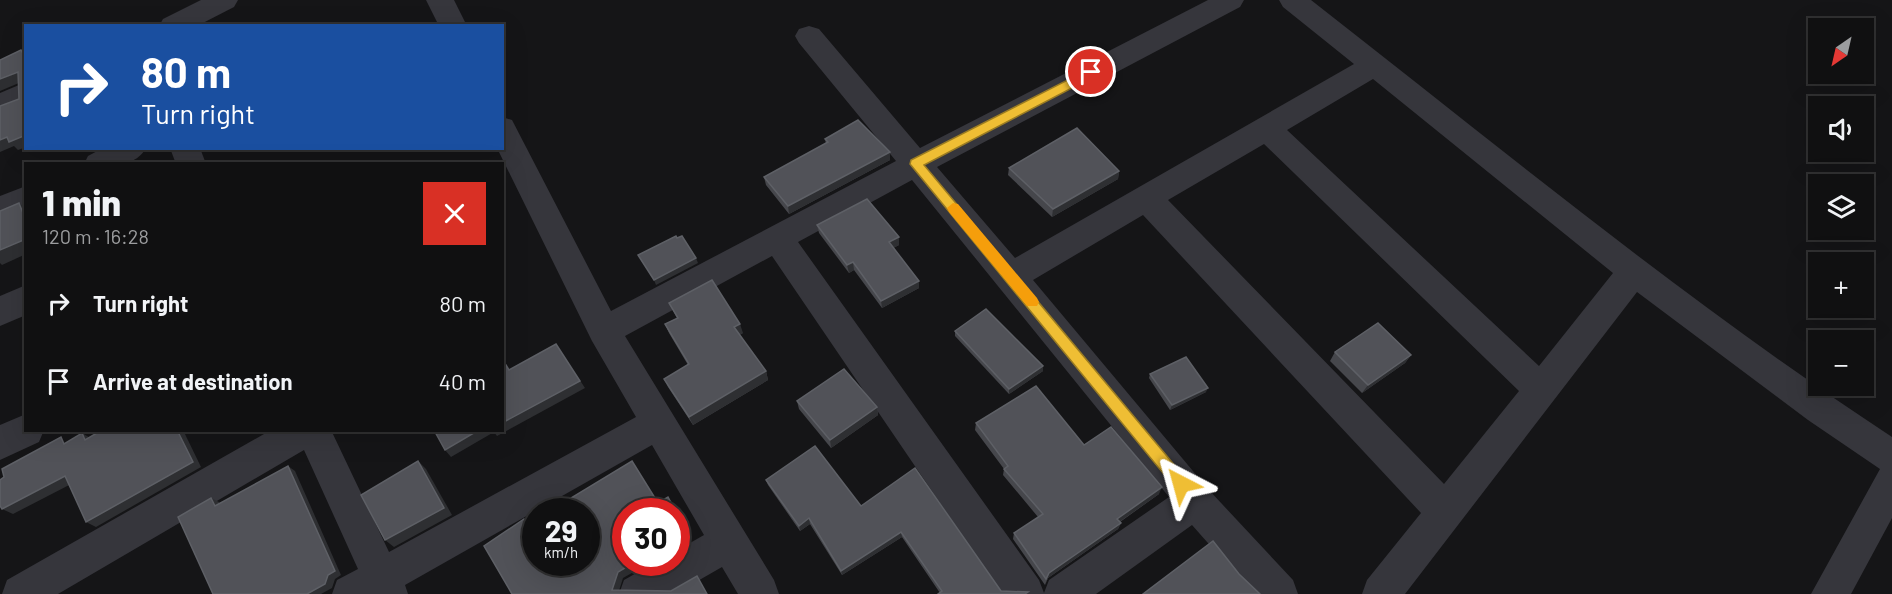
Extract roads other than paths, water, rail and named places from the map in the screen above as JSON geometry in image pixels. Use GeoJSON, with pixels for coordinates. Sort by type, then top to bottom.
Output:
{"type":"FeatureCollection","features":[{"type":"Feature","properties":{"kind":"street"},"geometry":{"type":"LineString","coordinates":[[177,24],[224,0]]}},
{"type":"Feature","properties":{"kind":"street"},"geometry":{"type":"LineString","coordinates":[[440,0],[452,24]]}},
{"type":"Feature","properties":{"kind":"street"},"geometry":{"type":"LineString","coordinates":[[604,331],[1230,0]]}},
{"type":"Feature","properties":{"kind":"street"},"geometry":{"type":"LineString","coordinates":[[1293,0],[1634,271],[1820,409],[1892,457]]}},
{"type":"Feature","properties":{"kind":"street"},"geometry":{"type":"LineString","coordinates":[[809,36],[1195,501],[1279,594]]}},
{"type":"Feature","properties":{"kind":"street"},"geometry":{"type":"LineString","coordinates":[[1011,277],[1374,65]]}},
{"type":"Feature","properties":{"kind":"street"},"geometry":{"type":"LineString","coordinates":[[0,105],[24,94]]}},
{"type":"Feature","properties":{"kind":"street"},"geometry":{"type":"LineString","coordinates":[[1266,128],[1541,390]]}},
{"type":"Feature","properties":{"kind":"street"},"geometry":{"type":"LineString","coordinates":[[504,132],[604,331],[760,594]]}},
{"type":"Feature","properties":{"kind":"street"},"geometry":{"type":"LineString","coordinates":[[103,162],[127,150]]}},
{"type":"Feature","properties":{"kind":"street"},"geometry":{"type":"LineString","coordinates":[[1146,198],[1446,512]]}},
{"type":"Feature","properties":{"kind":"street"},"geometry":{"type":"LineString","coordinates":[[0,210],[24,199]]}},
{"type":"Feature","properties":{"kind":"street"},"geometry":{"type":"LineString","coordinates":[[778,239],[1025,594]]}},
{"type":"Feature","properties":{"kind":"street"},"geometry":{"type":"LineString","coordinates":[[1381,594],[1634,271]]}},
{"type":"Feature","properties":{"kind":"street"},"geometry":{"type":"LineString","coordinates":[[0,312],[24,300]]}},
{"type":"Feature","properties":{"kind":"street"},"geometry":{"type":"LineString","coordinates":[[314,432],[373,588],[658,423]]}},
{"type":"Feature","properties":{"kind":"street"},"geometry":{"type":"LineString","coordinates":[[0,443],[24,431]]}},
{"type":"Feature","properties":{"kind":"street"},"geometry":{"type":"LineString","coordinates":[[21,594],[302,432]]}},
{"type":"Feature","properties":{"kind":"street"},"geometry":{"type":"LineString","coordinates":[[1830,594],[1892,483]]}},
{"type":"Feature","properties":{"kind":"street"},"geometry":{"type":"LineString","coordinates":[[1063,594],[1195,501]]}},
{"type":"Feature","properties":{"kind":"street"},"geometry":{"type":"LineString","coordinates":[[638,594],[729,542]]}}]}
